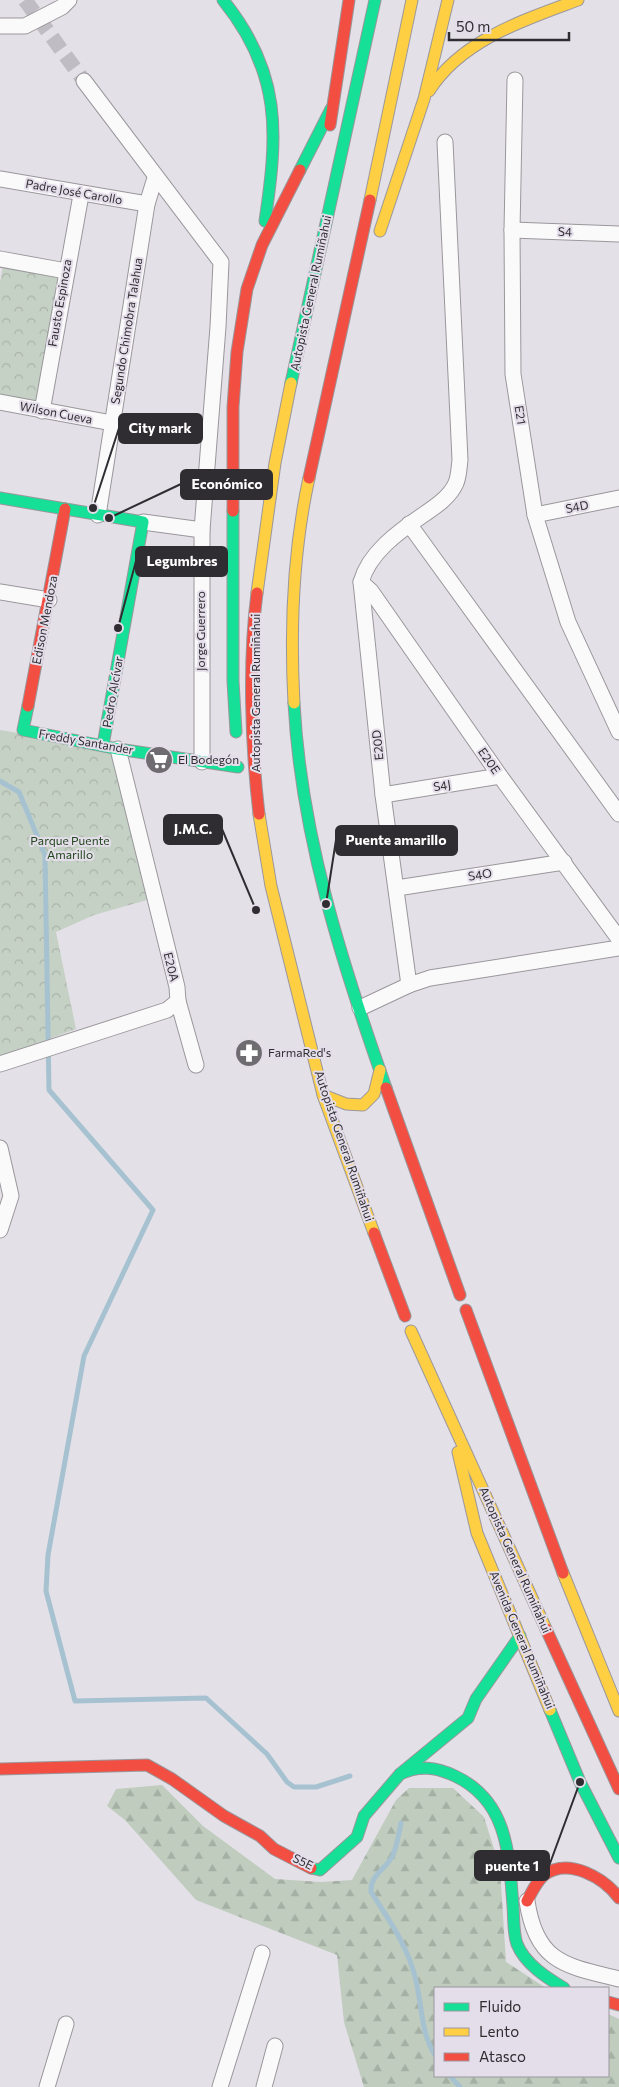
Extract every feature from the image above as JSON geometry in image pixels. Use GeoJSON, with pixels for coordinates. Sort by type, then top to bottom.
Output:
{"type":"FeatureCollection","features":[{"type":"Feature","properties":{"kind":"main road"},"geometry":{"type":"LineString","coordinates":[[223,0],[231,8],[258,51],[272,97],[275,138],[272,177],[262,245]]}},
{"type":"Feature","properties":{"kind":"main road"},"geometry":{"type":"LineString","coordinates":[[329,138],[331,109],[349,0]]}},
{"type":"Feature","properties":{"kind":"main road","name":"Autopista General Rumiñahui"},"geometry":{"type":"LineString","coordinates":[[375,0],[371,26],[320,246],[275,463],[254,618],[253,719],[258,805],[280,927],[323,1095],[405,1316]]}},
{"type":"Feature","properties":{"kind":"main road"},"geometry":{"type":"LineString","coordinates":[[412,0],[407,32],[358,260],[305,496],[295,577],[292,660],[296,742],[308,824],[326,904],[380,1070],[460,1295]]}},
{"type":"Feature","properties":{"kind":"main road"},"geometry":{"type":"LineString","coordinates":[[358,260],[378,236],[424,99],[448,0]]}},
{"type":"Feature","properties":{"kind":"main road"},"geometry":{"type":"LineString","coordinates":[[424,99],[442,72],[471,47],[540,14],[578,0]]}},
{"type":"Feature","properties":{"kind":"main road"},"geometry":{"type":"LineString","coordinates":[[258,805],[243,785],[237,758],[234,681],[233,407],[237,352],[247,289],[262,245],[331,109]]}},
{"type":"Feature","properties":{"kind":"main road"},"geometry":{"type":"LineString","coordinates":[[320,246],[327,168]]}},
{"type":"Feature","properties":{"kind":"main road"},"geometry":{"type":"LineString","coordinates":[[0,498],[143,522]]}},
{"type":"Feature","properties":{"kind":"main road","name":"Edison Mendoza"},"geometry":{"type":"LineString","coordinates":[[23,730],[65,509]]}},
{"type":"Feature","properties":{"kind":"main road","name":"Pedro Alcívar"},"geometry":{"type":"LineString","coordinates":[[110,747],[143,522]]}},
{"type":"Feature","properties":{"kind":"main road","name":"Freddy Santander"},"geometry":{"type":"LineString","coordinates":[[23,730],[202,762],[237,758]]}},
{"type":"Feature","properties":{"kind":"main road"},"geometry":{"type":"LineString","coordinates":[[323,1095],[342,1104],[354,1106],[365,1103],[375,1097],[380,1070]]}},
{"type":"Feature","properties":{"kind":"main road"},"geometry":{"type":"LineString","coordinates":[[466,1310],[550,1554],[619,1711]]}},
{"type":"Feature","properties":{"kind":"main road","name":"Autopista General Rumiñahui"},"geometry":{"type":"LineString","coordinates":[[411,1331],[522,1564],[619,1789]]}},
{"type":"Feature","properties":{"kind":"main road","name":"Avenida General Rumiñahui"},"geometry":{"type":"LineString","coordinates":[[449,1413],[477,1534],[580,1782],[619,1858]]}},
{"type":"Feature","properties":{"kind":"main road","name":"S5E"},"geometry":{"type":"LineString","coordinates":[[0,1768],[147,1765],[172,1779],[224,1816],[260,1836],[274,1849],[307,1867],[320,1870],[357,1837],[364,1816],[400,1774],[468,1718],[476,1699],[520,1636]]}},
{"type":"Feature","properties":{"kind":"main road"},"geometry":{"type":"LineString","coordinates":[[424,1754],[439,1754]]}},
{"type":"Feature","properties":{"kind":"main road"},"geometry":{"type":"LineString","coordinates":[[400,1774],[414,1766],[451,1773],[479,1789],[490,1800],[498,1814],[505,1839],[517,1944],[539,1973],[562,1987]]}},
{"type":"Feature","properties":{"kind":"main road"},"geometry":{"type":"LineString","coordinates":[[527,1901],[536,1884],[547,1874],[566,1869],[594,1875],[615,1891],[619,1898]]}},
{"type":"Feature","properties":{"kind":"main road"},"geometry":{"type":"LineString","coordinates":[[524,1881],[527,1901]]}},
{"type":"Feature","properties":{"kind":"street"},"geometry":{"type":"LineString","coordinates":[[0,26],[25,26],[62,6],[69,0]]}},
{"type":"Feature","properties":{"kind":"street","name":"E21"},"geometry":{"type":"LineString","coordinates":[[516,80],[512,230],[513,374],[535,515],[568,622],[619,732]]}},
{"type":"Feature","properties":{"kind":"street"},"geometry":{"type":"LineString","coordinates":[[84,81],[155,178]]}},
{"type":"Feature","properties":{"kind":"street"},"geometry":{"type":"LineString","coordinates":[[360,582],[364,568],[372,557],[409,524],[441,502],[456,483],[460,460],[446,142]]}},
{"type":"Feature","properties":{"kind":"street","name":"Segundo Chimobra Talahua"},"geometry":{"type":"LineString","coordinates":[[98,515],[147,204],[155,178]]}},
{"type":"Feature","properties":{"kind":"street","name":"Jorge Guerrero"},"geometry":{"type":"LineString","coordinates":[[155,178],[221,262],[218,327],[202,530],[202,762]]}},
{"type":"Feature","properties":{"kind":"street","name":"Padre José Carollo"},"geometry":{"type":"LineString","coordinates":[[0,179],[147,204]]}},
{"type":"Feature","properties":{"kind":"street","name":"Fausto Espinoza"},"geometry":{"type":"LineString","coordinates":[[42,411],[81,194]]}},
{"type":"Feature","properties":{"kind":"street","name":"S4"},"geometry":{"type":"LineString","coordinates":[[512,230],[619,234]]}},
{"type":"Feature","properties":{"kind":"street"},"geometry":{"type":"LineString","coordinates":[[0,258],[66,271]]}},
{"type":"Feature","properties":{"kind":"street","name":"Wilson Cueva"},"geometry":{"type":"LineString","coordinates":[[0,402],[112,424]]}},
{"type":"Feature","properties":{"kind":"street","name":"S4D"},"geometry":{"type":"LineString","coordinates":[[535,515],[619,498]]}},
{"type":"Feature","properties":{"kind":"street"},"geometry":{"type":"LineString","coordinates":[[143,522],[202,530]]}},
{"type":"Feature","properties":{"kind":"street"},"geometry":{"type":"LineString","coordinates":[[409,524],[619,814]]}},
{"type":"Feature","properties":{"kind":"street","name":"E20E"},"geometry":{"type":"LineString","coordinates":[[360,582],[371,591],[500,776],[619,938]]}},
{"type":"Feature","properties":{"kind":"street","name":"E20D"},"geometry":{"type":"LineString","coordinates":[[360,582],[383,795],[409,985]]}},
{"type":"Feature","properties":{"kind":"street"},"geometry":{"type":"LineString","coordinates":[[0,592],[49,600]]}},
{"type":"Feature","properties":{"kind":"street","name":"E20A"},"geometry":{"type":"LineString","coordinates":[[110,747],[177,987],[178,1001],[196,1065]]}},
{"type":"Feature","properties":{"kind":"street","name":"S4J"},"geometry":{"type":"LineString","coordinates":[[383,795],[500,776]]}},
{"type":"Feature","properties":{"kind":"street","name":"S4O"},"geometry":{"type":"LineString","coordinates":[[397,888],[564,862]]}},
{"type":"Feature","properties":{"kind":"street"},"geometry":{"type":"LineString","coordinates":[[360,1008],[409,985],[430,978],[619,948]]}},
{"type":"Feature","properties":{"kind":"street"},"geometry":{"type":"LineString","coordinates":[[0,1064],[58,1047],[167,1010],[178,1001]]}},
{"type":"Feature","properties":{"kind":"street"},"geometry":{"type":"LineString","coordinates":[[0,1148],[11,1196],[0,1230]]}},
{"type":"Feature","properties":{"kind":"street"},"geometry":{"type":"LineString","coordinates":[[527,1901],[530,1920],[536,1936],[545,1949],[560,1962],[619,1979]]}},
{"type":"Feature","properties":{"kind":"street"},"geometry":{"type":"LineString","coordinates":[[220,2087],[262,1954]]}},
{"type":"Feature","properties":{"kind":"street"},"geometry":{"type":"LineString","coordinates":[[47,2087],[66,2024]]}},
{"type":"Feature","properties":{"kind":"street"},"geometry":{"type":"LineString","coordinates":[[264,2087],[275,2046]]}},
{"type":"Feature","properties":{"kind":"green space"},"geometry":{"type":"Polygon","coordinates":[[[4,261],[61,274],[43,406],[0,397],[0,282],[4,261]]]}},
{"type":"Feature","properties":{"kind":"green space","name":"Parque Puente Amarillo"},"geometry":{"type":"Polygon","coordinates":[[[0,730],[118,749],[154,898],[94,915],[56,932],[76,1029],[0,1057],[0,730]]]}},
{"type":"Feature","properties":{"kind":"green space"},"geometry":{"type":"Polygon","coordinates":[[[162,1785],[203,1826],[275,1879],[321,1882],[352,1880],[396,1800],[409,1788],[453,1788],[484,1817],[500,1868],[506,1962],[544,1987],[434,1987],[434,2077],[609,2077],[609,2014],[619,2019],[619,2087],[364,2087],[344,2022],[337,1955],[196,1900],[125,1820],[107,1806],[116,1789],[162,1785]]]}},
{"type":"Feature","properties":{"kind":"waterway"},"geometry":{"type":"LineString","coordinates":[[0,781],[19,792],[45,855],[49,1090],[153,1210],[84,1356],[48,1555],[46,1591],[75,1701],[206,1698],[267,1754],[287,1782],[294,1787],[316,1787],[350,1776]]}},
{"type":"Feature","properties":{"kind":"waterway"},"geometry":{"type":"LineString","coordinates":[[401,1823],[393,1855],[373,1881],[371,1892],[398,1935],[409,1957],[416,1981],[424,2029],[434,2053]]}},
{"type":"Feature","properties":{"kind":"waterway"},"geometry":{"type":"LineString","coordinates":[[451,2077],[460,2087]]}},
{"type":"Feature","properties":{"kind":"tunnel"},"geometry":{"type":"LineString","coordinates":[[25,0],[84,81]]}},
{"type":"Feature","properties":{"kind":"traffic: fast"},"geometry":{"type":"LineString","coordinates":[[223,0],[242,27],[256,53],[266,79],[271,105],[273,132],[272,160],[265,221]]}},
{"type":"Feature","properties":{"kind":"traffic: fast"},"geometry":{"type":"LineString","coordinates":[[291,383],[375,0]]}},
{"type":"Feature","properties":{"kind":"traffic: fast"},"geometry":{"type":"LineString","coordinates":[[300,170],[331,109]]}},
{"type":"Feature","properties":{"kind":"traffic: fast"},"geometry":{"type":"LineString","coordinates":[[0,498],[143,522],[103,745]]}},
{"type":"Feature","properties":{"kind":"traffic: fast"},"geometry":{"type":"LineString","coordinates":[[233,511],[233,681],[236,732]]}},
{"type":"Feature","properties":{"kind":"traffic: fast"},"geometry":{"type":"LineString","coordinates":[[294,703],[298,753],[305,802],[326,898],[354,994],[386,1088]]}},
{"type":"Feature","properties":{"kind":"traffic: fast"},"geometry":{"type":"LineString","coordinates":[[28,706],[23,730],[118,749],[238,767]]}},
{"type":"Feature","properties":{"kind":"traffic: fast"},"geometry":{"type":"LineString","coordinates":[[311,1868],[320,1870],[357,1837],[364,1816],[400,1774],[468,1718],[476,1699],[520,1636]]}},
{"type":"Feature","properties":{"kind":"traffic: fast"},"geometry":{"type":"LineString","coordinates":[[550,1710],[580,1782],[619,1858]]}},
{"type":"Feature","properties":{"kind":"traffic: fast"},"geometry":{"type":"LineString","coordinates":[[400,1774],[421,1768],[441,1771],[455,1776],[473,1787],[486,1800],[496,1814],[507,1849],[512,1887],[514,1930],[517,1944],[531,1964],[562,1987]]}},
{"type":"Feature","properties":{"kind":"traffic: slow"},"geometry":{"type":"LineString","coordinates":[[370,200],[412,0]]}},
{"type":"Feature","properties":{"kind":"traffic: slow"},"geometry":{"type":"LineString","coordinates":[[380,231],[424,99],[448,0]]}},
{"type":"Feature","properties":{"kind":"traffic: slow"},"geometry":{"type":"LineString","coordinates":[[429,91],[442,73],[476,45],[536,15],[578,0]]}},
{"type":"Feature","properties":{"kind":"traffic: slow"},"geometry":{"type":"LineString","coordinates":[[257,593],[275,463],[291,383]]}},
{"type":"Feature","properties":{"kind":"traffic: slow"},"geometry":{"type":"LineString","coordinates":[[294,703],[292,647],[294,590],[299,534],[309,478]]}},
{"type":"Feature","properties":{"kind":"traffic: slow"},"geometry":{"type":"LineString","coordinates":[[259,814],[271,886],[323,1095],[374,1233]]}},
{"type":"Feature","properties":{"kind":"traffic: slow"},"geometry":{"type":"LineString","coordinates":[[323,1095],[346,1104],[363,1105],[374,1094],[380,1070]]}},
{"type":"Feature","properties":{"kind":"traffic: slow"},"geometry":{"type":"LineString","coordinates":[[411,1331],[546,1629]]}},
{"type":"Feature","properties":{"kind":"traffic: slow"},"geometry":{"type":"LineString","coordinates":[[458,1452],[477,1533],[550,1710]]}},
{"type":"Feature","properties":{"kind":"traffic: slow"},"geometry":{"type":"LineString","coordinates":[[563,1573],[619,1711]]}},
{"type":"Feature","properties":{"kind":"traffic: jam"},"geometry":{"type":"LineString","coordinates":[[330,125],[349,0]]}},
{"type":"Feature","properties":{"kind":"traffic: jam"},"geometry":{"type":"LineString","coordinates":[[233,511],[233,407],[237,352],[247,289],[262,245],[300,170]]}},
{"type":"Feature","properties":{"kind":"traffic: jam"},"geometry":{"type":"LineString","coordinates":[[309,478],[370,200]]}},
{"type":"Feature","properties":{"kind":"traffic: jam"},"geometry":{"type":"LineString","coordinates":[[28,706],[65,509]]}},
{"type":"Feature","properties":{"kind":"traffic: jam"},"geometry":{"type":"LineString","coordinates":[[257,593],[252,647],[252,704],[254,760],[259,814]]}},
{"type":"Feature","properties":{"kind":"traffic: jam"},"geometry":{"type":"LineString","coordinates":[[386,1088],[460,1295]]}},
{"type":"Feature","properties":{"kind":"traffic: jam"},"geometry":{"type":"LineString","coordinates":[[374,1233],[405,1316]]}},
{"type":"Feature","properties":{"kind":"traffic: jam"},"geometry":{"type":"LineString","coordinates":[[466,1310],[563,1573]]}},
{"type":"Feature","properties":{"kind":"traffic: jam"},"geometry":{"type":"LineString","coordinates":[[546,1629],[619,1789]]}},
{"type":"Feature","properties":{"kind":"traffic: jam"},"geometry":{"type":"LineString","coordinates":[[0,1769],[147,1765],[172,1779],[224,1816],[260,1836],[274,1849],[311,1868]]}},
{"type":"Feature","properties":{"kind":"traffic: jam"},"geometry":{"type":"LineString","coordinates":[[527,1901],[536,1884],[544,1875],[564,1868],[575,1869],[595,1877],[619,1898]]}},
{"type":"Feature","properties":{"kind":"traffic: jam"},"geometry":{"type":"LineString","coordinates":[[609,2002],[619,2005]]}},
{"type":"Feature","properties":{"kind":"place","name":"City mark"},"geometry":{"type":"Point","coordinates":[93,508]}},
{"type":"Feature","properties":{"kind":"place","name":"Económico"},"geometry":{"type":"Point","coordinates":[109,518]}},
{"type":"Feature","properties":{"kind":"place","name":"Legumbres"},"geometry":{"type":"Point","coordinates":[118,628]}},
{"type":"Feature","properties":{"kind":"place","name":"El Bodegón"},"geometry":{"type":"Point","coordinates":[159,760]}},
{"type":"Feature","properties":{"kind":"place","name":"Puente amarillo"},"geometry":{"type":"Point","coordinates":[326,904]}},
{"type":"Feature","properties":{"kind":"place","name":"J.M.C."},"geometry":{"type":"Point","coordinates":[256,910]}},
{"type":"Feature","properties":{"kind":"place","name":"FarmaRed's"},"geometry":{"type":"Point","coordinates":[249,1053]}},
{"type":"Feature","properties":{"kind":"place","name":"puente 1"},"geometry":{"type":"Point","coordinates":[580,1782]}}]}
